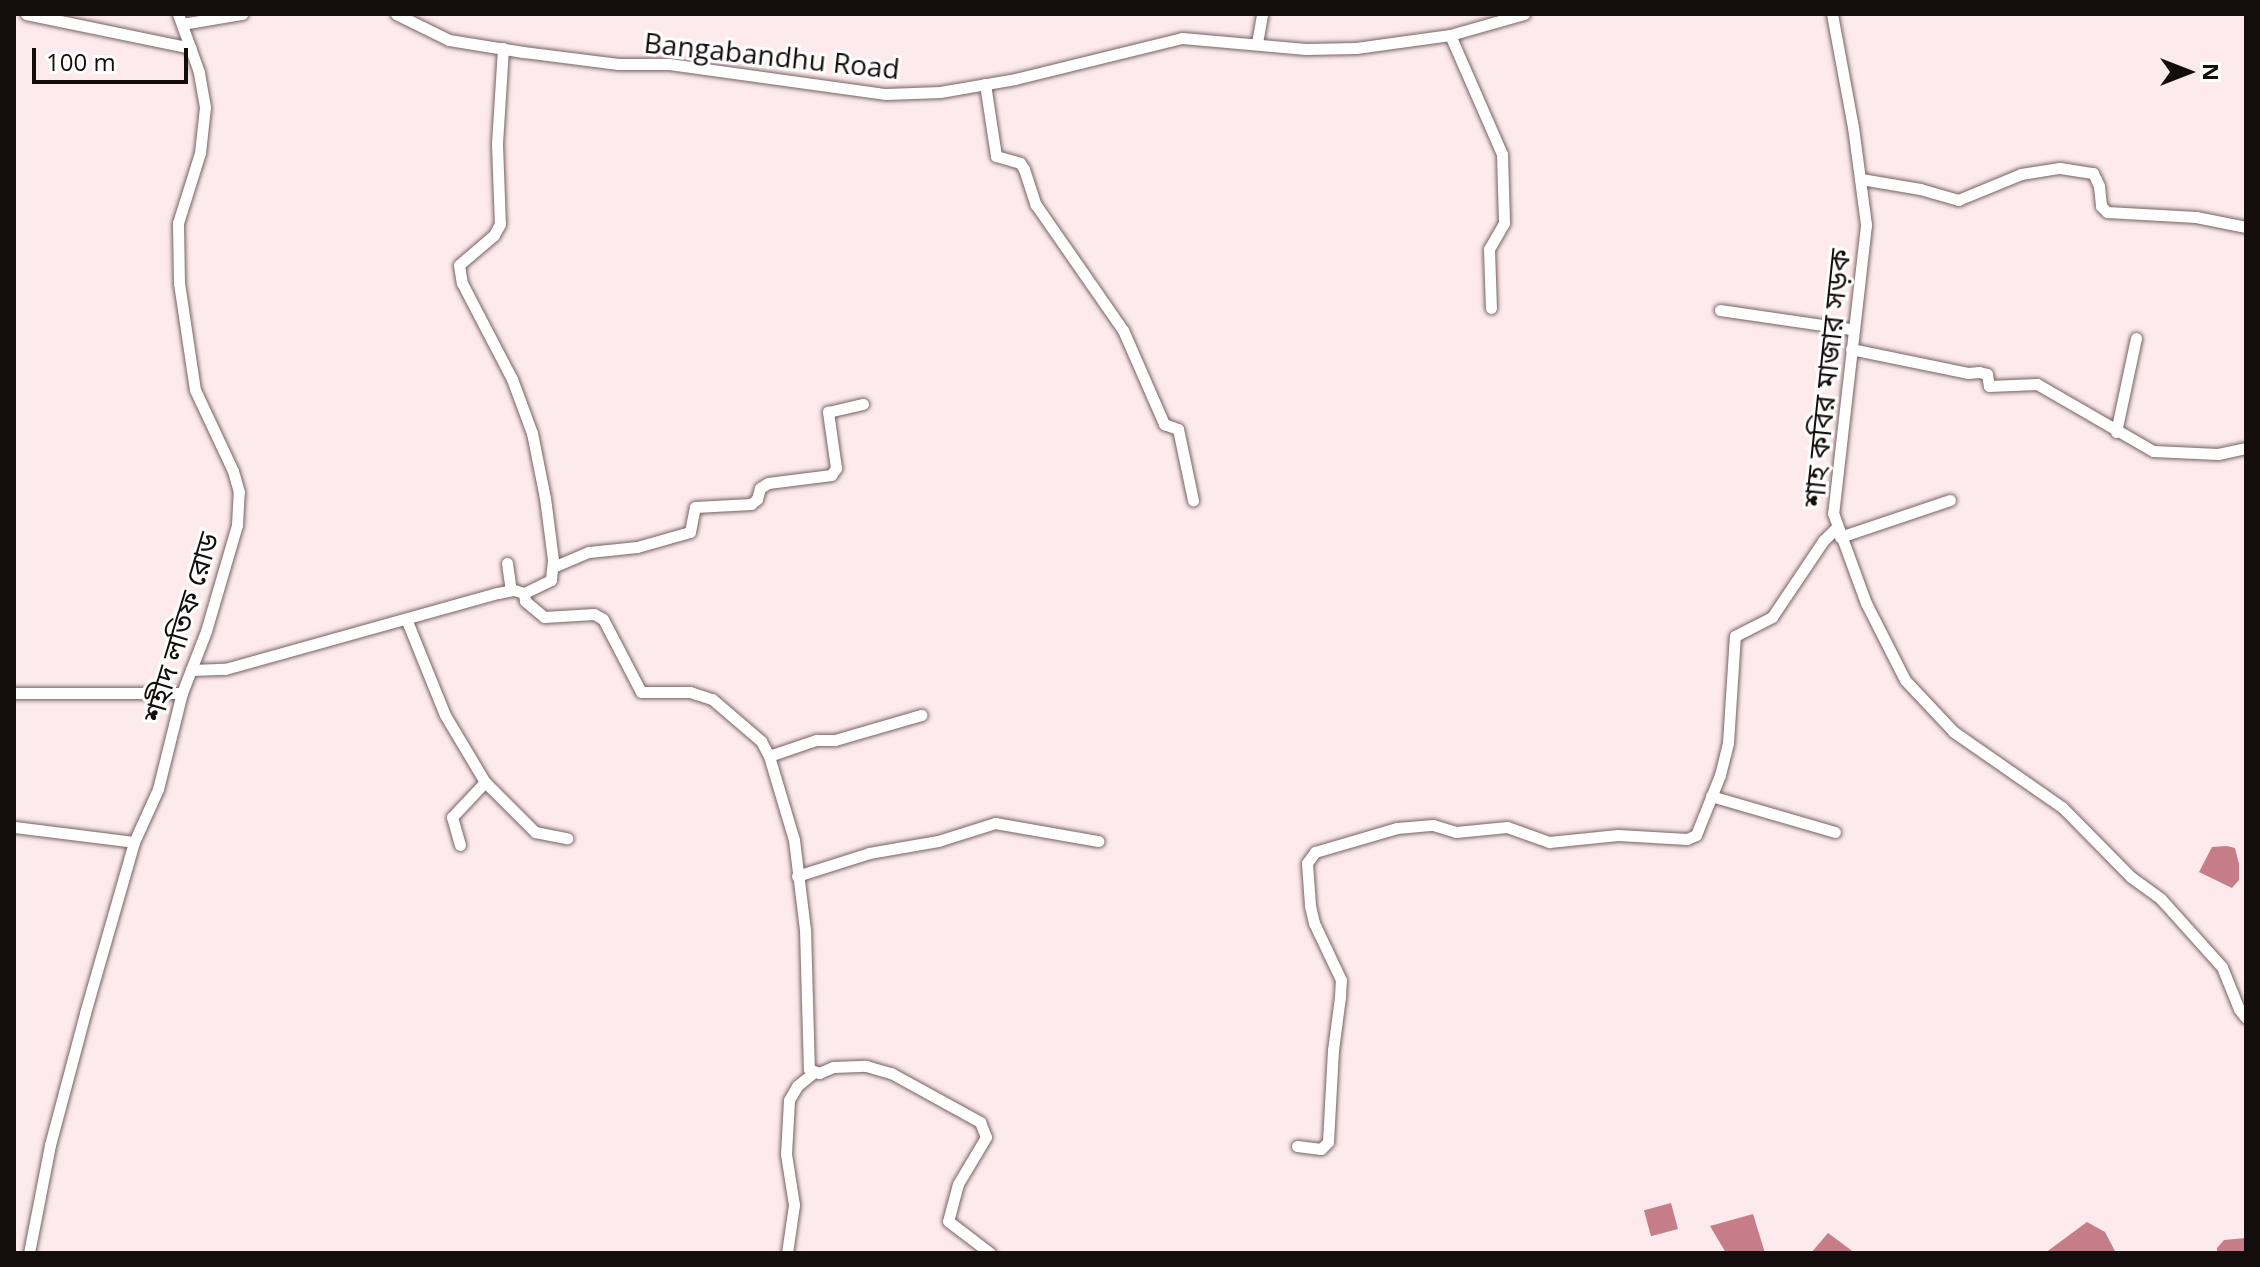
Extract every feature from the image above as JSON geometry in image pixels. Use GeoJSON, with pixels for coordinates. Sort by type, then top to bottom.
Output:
{"type":"FeatureCollection","features":[{"type":"Feature","properties":{"kind":"street"},"geometry":{"type":"LineString","coordinates":[[26,14],[191,48]]}},
{"type":"Feature","properties":{"kind":"street"},"geometry":{"type":"LineString","coordinates":[[180,19],[242,14]]}},
{"type":"Feature","properties":{"kind":"street","name":"Bangabandhu Road"},"geometry":{"type":"LineString","coordinates":[[396,14],[449,40],[618,64],[669,64],[886,94],[940,92],[985,84],[1182,38],[1306,49],[1356,48],[1450,35],[1524,14]]}},
{"type":"Feature","properties":{"kind":"street"},"geometry":{"type":"LineString","coordinates":[[1257,43],[1262,14]]}},
{"type":"Feature","properties":{"kind":"street","name":"শাহ কবির মাজার সড়ক"},"geometry":{"type":"LineString","coordinates":[[1832,14],[1866,225],[1851,329],[1833,513],[1866,603],[1905,680],[1954,732],[2062,807],[2131,877],[2161,899],[2218,961],[2246,1018]]}},
{"type":"Feature","properties":{"kind":"street","name":"শহীদ লতিফ রোড"},"geometry":{"type":"LineString","coordinates":[[29,1253],[69,1072],[134,842],[158,789],[182,693],[237,525],[239,492],[233,471],[195,390],[181,298],[178,223],[200,153],[205,107],[191,48],[180,19]]}},
{"type":"Feature","properties":{"kind":"street"},"geometry":{"type":"LineString","coordinates":[[1450,35],[1502,154],[1504,223],[1489,249],[1491,308]]}},
{"type":"Feature","properties":{"kind":"street"},"geometry":{"type":"LineString","coordinates":[[191,670],[225,669],[511,590],[524,593],[551,580],[553,567],[547,509],[532,433],[512,379],[462,283],[459,265],[494,235],[500,224],[497,144],[503,48]]}},
{"type":"Feature","properties":{"kind":"street"},"geometry":{"type":"LineString","coordinates":[[985,84],[996,156],[1020,163],[1036,205],[1123,330],[1164,424],[1178,429],[1193,500]]}},
{"type":"Feature","properties":{"kind":"street"},"geometry":{"type":"LineString","coordinates":[[1861,179],[1958,200],[2021,174],[2060,168],[2093,173],[2101,206],[2107,212],[2196,217],[2246,227]]}},
{"type":"Feature","properties":{"kind":"street"},"geometry":{"type":"LineString","coordinates":[[1720,310],[1851,329]]}},
{"type":"Feature","properties":{"kind":"street"},"geometry":{"type":"LineString","coordinates":[[2116,432],[2136,338]]}},
{"type":"Feature","properties":{"kind":"street"},"geometry":{"type":"LineString","coordinates":[[1851,349],[1968,373],[1987,374],[1989,386],[2037,384],[2153,451],[2218,454],[2246,448]]}},
{"type":"Feature","properties":{"kind":"street"},"geometry":{"type":"LineString","coordinates":[[553,567],[589,552],[637,547],[690,532],[695,507],[751,504],[757,499],[760,488],[768,483],[831,475],[836,468],[828,412],[863,404]]}},
{"type":"Feature","properties":{"kind":"street"},"geometry":{"type":"LineString","coordinates":[[1297,1146],[1321,1149],[1328,1142],[1333,1050],[1340,997],[1341,980],[1319,934],[1310,905],[1307,863],[1315,852],[1397,828],[1433,825],[1456,832],[1507,827],[1549,842],[1618,835],[1687,839],[1696,835],[1728,743],[1735,636],[1772,617],[1823,541],[1838,532],[1950,500]]}},
{"type":"Feature","properties":{"kind":"street"},"geometry":{"type":"LineString","coordinates":[[507,563],[511,590]]}},
{"type":"Feature","properties":{"kind":"street"},"geometry":{"type":"LineString","coordinates":[[524,593],[525,601],[544,617],[594,614],[603,619],[641,692],[690,692],[712,699],[741,720],[769,756],[794,840],[805,929],[807,1047],[809,1069],[813,1073]]}},
{"type":"Feature","properties":{"kind":"street"},"geometry":{"type":"LineString","coordinates":[[407,621],[445,715],[485,782],[535,832],[567,838]]}},
{"type":"Feature","properties":{"kind":"street"},"geometry":{"type":"LineString","coordinates":[[14,693],[182,693]]}},
{"type":"Feature","properties":{"kind":"street"},"geometry":{"type":"LineString","coordinates":[[769,756],[816,740],[835,740],[921,715]]}},
{"type":"Feature","properties":{"kind":"street"},"geometry":{"type":"LineString","coordinates":[[460,845],[452,817],[485,782]]}},
{"type":"Feature","properties":{"kind":"street"},"geometry":{"type":"LineString","coordinates":[[1711,796],[1835,832]]}},
{"type":"Feature","properties":{"kind":"street"},"geometry":{"type":"LineString","coordinates":[[797,876],[869,853],[938,841],[995,823],[1063,832],[1098,841]]}},
{"type":"Feature","properties":{"kind":"street"},"geometry":{"type":"LineString","coordinates":[[14,827],[134,842]]}},
{"type":"Feature","properties":{"kind":"street"},"geometry":{"type":"LineString","coordinates":[[787,1253],[794,1205],[786,1154],[789,1100],[797,1086],[813,1073],[833,1067],[866,1066],[891,1073],[980,1122],[986,1137],[958,1184],[948,1221],[990,1253]]}},
{"type":"Feature","properties":{"kind":"shaded area"},"geometry":{"type":"Polygon","coordinates":[[[2212,847],[2235,848],[2239,864],[2239,880],[2232,888],[2199,872],[2212,847]]]}},
{"type":"Feature","properties":{"kind":"shaded area"},"geometry":{"type":"Polygon","coordinates":[[[1671,1203],[1678,1229],[1651,1236],[1644,1210],[1671,1203]]]}},
{"type":"Feature","properties":{"kind":"shaded area"},"geometry":{"type":"Polygon","coordinates":[[[1753,1214],[1765,1253],[1726,1253],[1710,1226],[1753,1214]]]}},
{"type":"Feature","properties":{"kind":"shaded area"},"geometry":{"type":"Polygon","coordinates":[[[2087,1222],[2105,1232],[2116,1253],[2045,1253],[2087,1222]]]}},
{"type":"Feature","properties":{"kind":"shaded area"},"geometry":{"type":"Polygon","coordinates":[[[1828,1233],[1855,1253],[1811,1253],[1828,1233]]]}},
{"type":"Feature","properties":{"kind":"shaded area"},"geometry":{"type":"Polygon","coordinates":[[[2246,1238],[2246,1253],[2217,1253],[2224,1240],[2246,1238]]]}}]}
